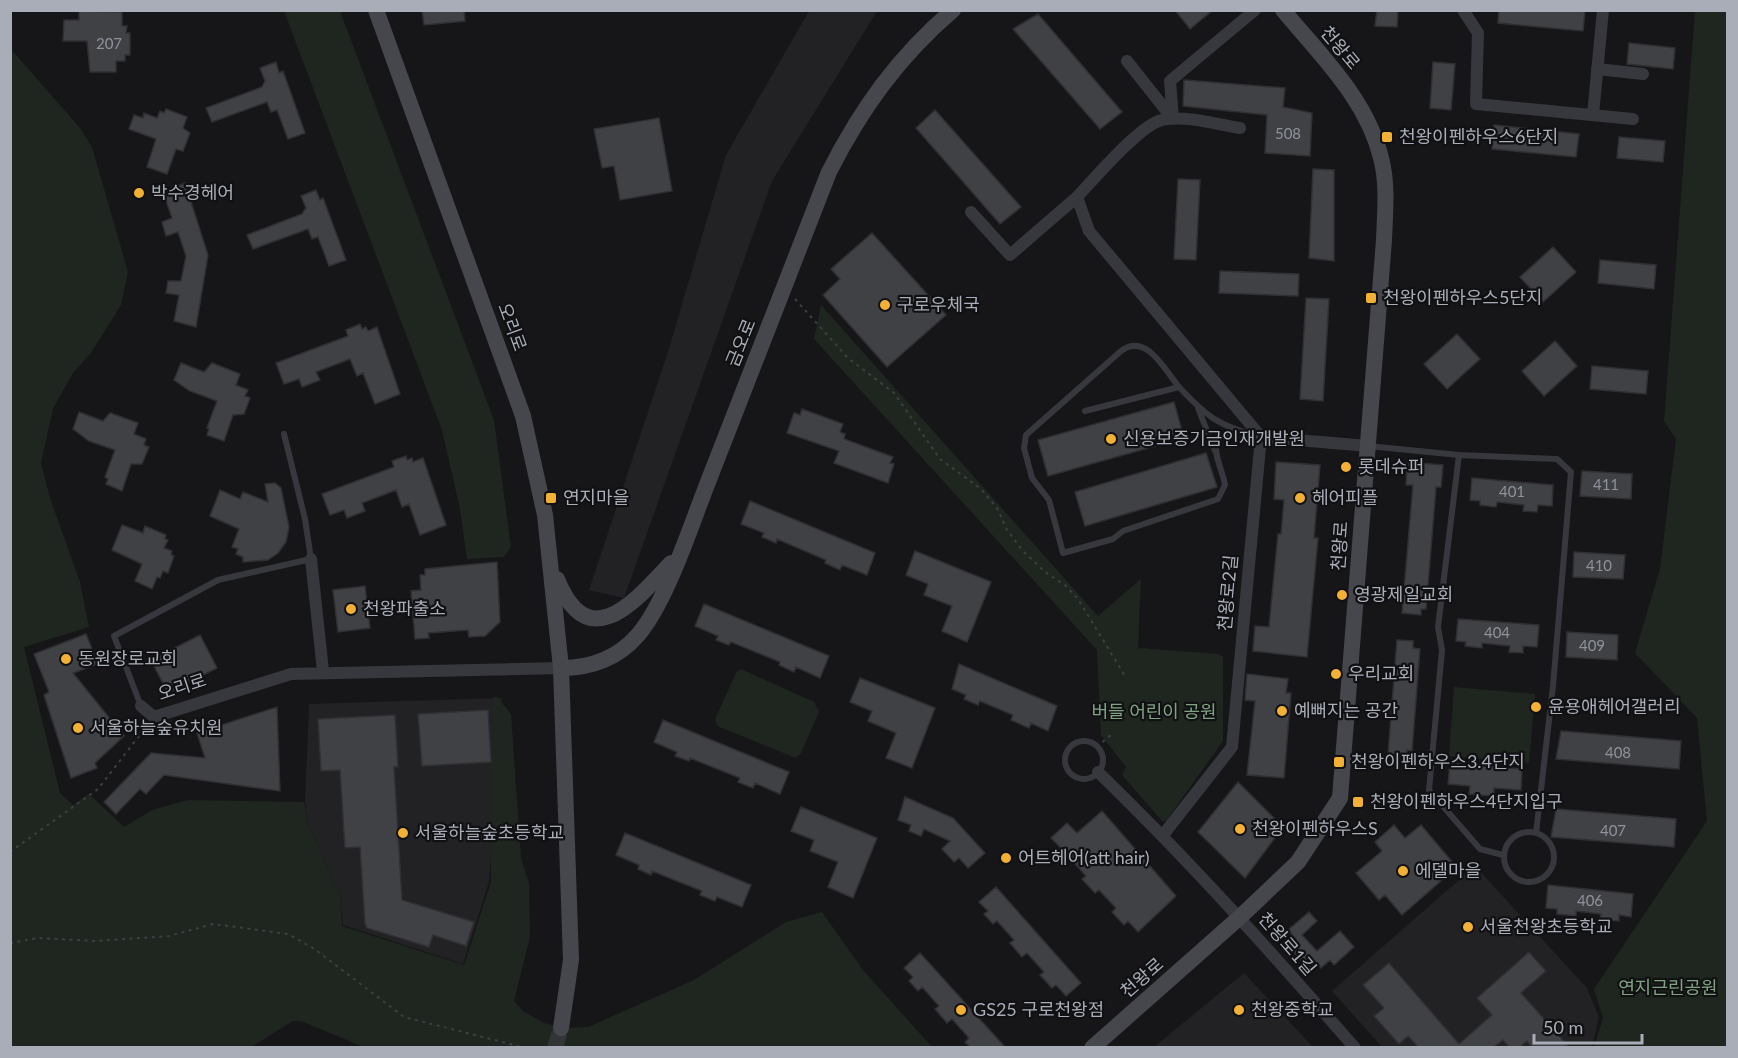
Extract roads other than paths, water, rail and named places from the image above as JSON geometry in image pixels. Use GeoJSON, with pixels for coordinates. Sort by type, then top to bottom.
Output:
{"type":"FeatureCollection","features":[{"type":"Feature","properties":{"kind":"main road","name":"오리로"},"geometry":{"type":"LineString","coordinates":[[376,10],[524,416],[537,469],[551,564],[561,668],[571,960],[561,1028]]}},
{"type":"Feature","properties":{"kind":"main road","name":"금오로"},"geometry":{"type":"LineString","coordinates":[[561,668],[595,664],[626,647],[647,621],[680,554],[829,172],[857,119],[899,62],[953,10]]}},
{"type":"Feature","properties":{"kind":"main road","name":"천왕로"},"geometry":{"type":"LineString","coordinates":[[1092,1047],[1240,917],[1298,862],[1340,798],[1385,229],[1382,159],[1363,111],[1283,10]]}},
{"type":"Feature","properties":{"kind":"main road"},"geometry":{"type":"LineString","coordinates":[[551,564],[562,592],[570,602],[590,617],[604,618],[624,610],[680,554]]}},
{"type":"Feature","properties":{"kind":"street"},"geometry":{"type":"LineString","coordinates":[[1173,119],[1170,81],[1255,10]]}},
{"type":"Feature","properties":{"kind":"street"},"geometry":{"type":"LineString","coordinates":[[1463,10],[1478,33],[1476,104],[1633,119]]}},
{"type":"Feature","properties":{"kind":"street"},"geometry":{"type":"LineString","coordinates":[[1593,115],[1603,10]]}},
{"type":"Feature","properties":{"kind":"street"},"geometry":{"type":"LineString","coordinates":[[1127,62],[1173,119]]}},
{"type":"Feature","properties":{"kind":"street"},"geometry":{"type":"LineString","coordinates":[[1597,69],[1643,74]]}},
{"type":"Feature","properties":{"kind":"street"},"geometry":{"type":"LineString","coordinates":[[971,212],[1010,255],[1077,197],[1128,144],[1159,120],[1173,119],[1240,128]]}},
{"type":"Feature","properties":{"kind":"street"},"geometry":{"type":"LineString","coordinates":[[1077,197],[1089,231],[1261,437],[1368,446]]}},
{"type":"Feature","properties":{"kind":"street","name":"천왕로2길"},"geometry":{"type":"LineString","coordinates":[[1163,835],[1232,747],[1261,437]]}},
{"type":"Feature","properties":{"kind":"street"},"geometry":{"type":"LineString","coordinates":[[311,559],[323,671]]}},
{"type":"Feature","properties":{"kind":"street","name":"오리로"},"geometry":{"type":"LineString","coordinates":[[141,706],[154,717],[262,681],[291,674],[323,671],[561,668]]}},
{"type":"Feature","properties":{"kind":"street"},"geometry":{"type":"LineString","coordinates":[[1098,772],[1163,835],[1240,917]]}},
{"type":"Feature","properties":{"kind":"street","name":"천왕로1길"},"geometry":{"type":"LineString","coordinates":[[1240,917],[1355,1047]]}},
{"type":"Feature","properties":{"kind":"lane"},"geometry":{"type":"LineString","coordinates":[[1197,407],[1216,454],[1225,485],[1218,499],[1123,531],[1113,540],[1063,553],[1049,500],[1032,478],[1024,448],[1026,435],[1121,351],[1132,344],[1137,343],[1149,350],[1197,407],[1224,426],[1261,437]]}},
{"type":"Feature","properties":{"kind":"lane"},"geometry":{"type":"LineString","coordinates":[[1085,411],[1179,387]]}},
{"type":"Feature","properties":{"kind":"lane"},"geometry":{"type":"LineString","coordinates":[[1216,454],[1215,449],[1220,437],[1238,431]]}},
{"type":"Feature","properties":{"kind":"lane"},"geometry":{"type":"LineString","coordinates":[[141,706],[114,636],[218,580],[311,559],[305,519],[284,434]]}},
{"type":"Feature","properties":{"kind":"lane"},"geometry":{"type":"LineString","coordinates":[[1368,446],[1459,455],[1557,459],[1571,472],[1553,686],[1536,833]]}},
{"type":"Feature","properties":{"kind":"lane"},"geometry":{"type":"LineString","coordinates":[[1459,455],[1438,627],[1442,650],[1429,790],[1480,849],[1503,855]]}},
{"type":"Feature","properties":{"kind":"lane"},"geometry":{"type":"LineString","coordinates":[[1077,742],[1089,742],[1097,747],[1103,761],[1098,772],[1087,778],[1074,776],[1065,761],[1068,749],[1077,742]]}},
{"type":"Feature","properties":{"kind":"lane"},"geometry":{"type":"LineString","coordinates":[[1521,833],[1536,833],[1550,844],[1554,860],[1546,876],[1539,880],[1521,882],[1508,871],[1503,855],[1505,847],[1515,836],[1521,833]]}},
{"type":"Feature","properties":{"kind":"tunnel"},"geometry":{"type":"LineString","coordinates":[[555,1048],[561,1028]]}},
{"type":"Feature","properties":{"kind":"place","name":"천왕이펜하우스6단지"},"geometry":{"type":"Point","coordinates":[1387,137]}},
{"type":"Feature","properties":{"kind":"place","name":"박수경헤어"},"geometry":{"type":"Point","coordinates":[139,193]}},
{"type":"Feature","properties":{"kind":"place","name":"천왕이펜하우스5단지"},"geometry":{"type":"Point","coordinates":[1371,298]}},
{"type":"Feature","properties":{"kind":"place","name":"구로우체국"},"geometry":{"type":"Point","coordinates":[885,305]}},
{"type":"Feature","properties":{"kind":"place","name":"신용보증기금인재개발원"},"geometry":{"type":"Point","coordinates":[1111,439]}},
{"type":"Feature","properties":{"kind":"place","name":"롯데슈퍼"},"geometry":{"type":"Point","coordinates":[1346,467]}},
{"type":"Feature","properties":{"kind":"place","name":"연지마을"},"geometry":{"type":"Point","coordinates":[551,498]}},
{"type":"Feature","properties":{"kind":"place","name":"헤어피플"},"geometry":{"type":"Point","coordinates":[1300,498]}},
{"type":"Feature","properties":{"kind":"place","name":"영광제일교회"},"geometry":{"type":"Point","coordinates":[1342,595]}},
{"type":"Feature","properties":{"kind":"place","name":"천왕파출소"},"geometry":{"type":"Point","coordinates":[351,609]}},
{"type":"Feature","properties":{"kind":"place","name":"동원장로교회"},"geometry":{"type":"Point","coordinates":[66,659]}},
{"type":"Feature","properties":{"kind":"place","name":"우리교회"},"geometry":{"type":"Point","coordinates":[1336,674]}},
{"type":"Feature","properties":{"kind":"place","name":"윤용애헤어갤러리"},"geometry":{"type":"Point","coordinates":[1536,707]}},
{"type":"Feature","properties":{"kind":"place","name":"예뻐지는 공간"},"geometry":{"type":"Point","coordinates":[1282,711]}},
{"type":"Feature","properties":{"kind":"place","name":"서울하늘숲유치원"},"geometry":{"type":"Point","coordinates":[78,728]}},
{"type":"Feature","properties":{"kind":"place","name":"천왕이펜하우스3.4단지"},"geometry":{"type":"Point","coordinates":[1339,762]}},
{"type":"Feature","properties":{"kind":"place","name":"천왕이펜하우스4단지입구"},"geometry":{"type":"Point","coordinates":[1358,802]}},
{"type":"Feature","properties":{"kind":"place","name":"천왕이펜하우스S"},"geometry":{"type":"Point","coordinates":[1240,829]}},
{"type":"Feature","properties":{"kind":"place","name":"서울하늘숲초등학교"},"geometry":{"type":"Point","coordinates":[403,833]}},
{"type":"Feature","properties":{"kind":"place","name":"어트헤어(att hair)"},"geometry":{"type":"Point","coordinates":[1006,858]}},
{"type":"Feature","properties":{"kind":"place","name":"에델마을"},"geometry":{"type":"Point","coordinates":[1403,871]}},
{"type":"Feature","properties":{"kind":"place","name":"서울천왕초등학교"},"geometry":{"type":"Point","coordinates":[1468,927]}},
{"type":"Feature","properties":{"kind":"place","name":"GS25 구로천왕점"},"geometry":{"type":"Point","coordinates":[961,1010]}},
{"type":"Feature","properties":{"kind":"place","name":"천왕중학교"},"geometry":{"type":"Point","coordinates":[1239,1010]}},
{"type":"Feature","properties":{"kind":"park label","name":"버들 어린이 공원"},"geometry":{"type":"Point","coordinates":[1154,712]}},
{"type":"Feature","properties":{"kind":"park label","name":"연지근린공원"},"geometry":{"type":"Point","coordinates":[1668,988]}}]}
